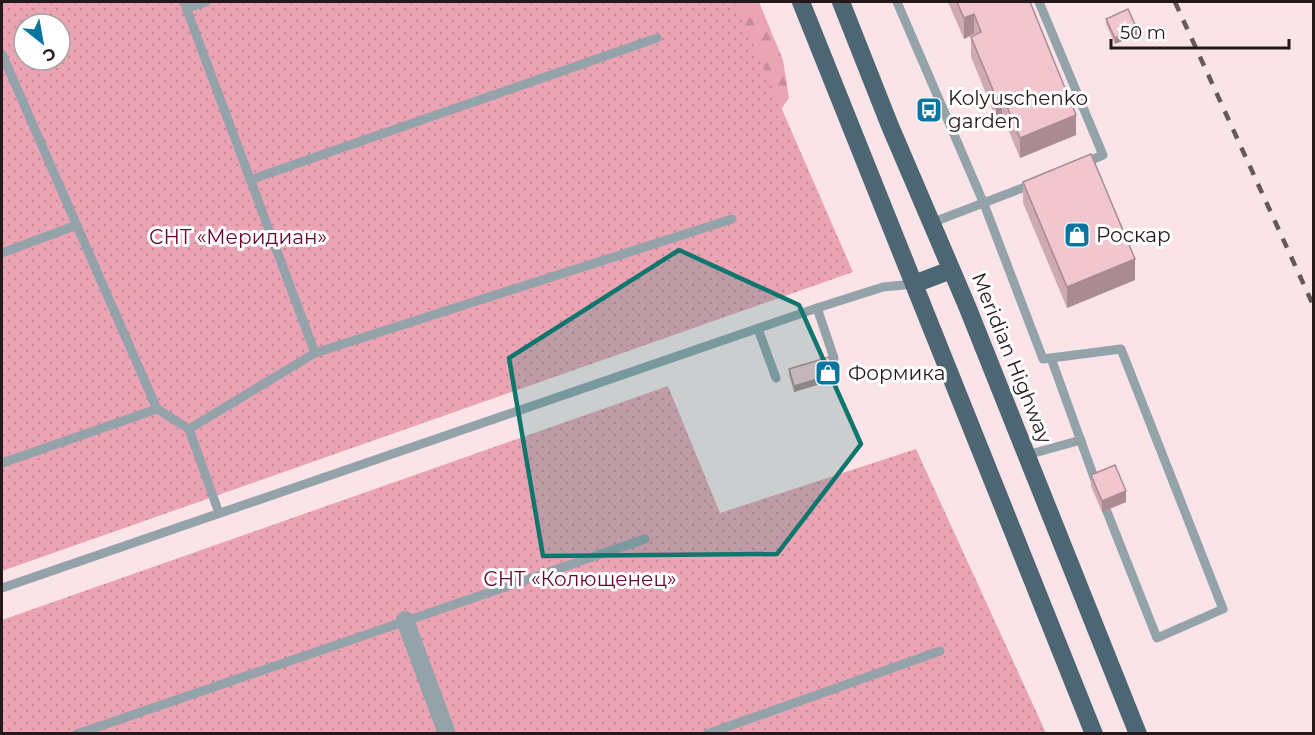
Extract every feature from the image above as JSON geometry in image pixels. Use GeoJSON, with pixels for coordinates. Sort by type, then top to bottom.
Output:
{"type":"FeatureCollection","features":[{"type":"Feature","properties":{"kind":"main road"},"geometry":{"type":"LineString","coordinates":[[801,2],[1094,734]]}},
{"type":"Feature","properties":{"kind":"main road","name":"Meridian Highway"},"geometry":{"type":"LineString","coordinates":[[841,2],[1027,455],[1138,734]]}},
{"type":"Feature","properties":{"kind":"main road"},"geometry":{"type":"LineString","coordinates":[[914,284],[951,270]]}},
{"type":"Feature","properties":{"kind":"street"},"geometry":{"type":"LineString","coordinates":[[405,620],[447,734]]}},
{"type":"Feature","properties":{"kind":"lane"},"geometry":{"type":"LineString","coordinates":[[206,2],[186,5],[315,353]]}},
{"type":"Feature","properties":{"kind":"lane"},"geometry":{"type":"LineString","coordinates":[[897,2],[984,204],[1043,359],[1121,349],[1223,609],[1157,638],[1051,358]]}},
{"type":"Feature","properties":{"kind":"lane"},"geometry":{"type":"LineString","coordinates":[[1039,2],[1103,155],[1071,168]]}},
{"type":"Feature","properties":{"kind":"lane"},"geometry":{"type":"LineString","coordinates":[[250,180],[657,38]]}},
{"type":"Feature","properties":{"kind":"lane"},"geometry":{"type":"LineString","coordinates":[[2,54],[157,409],[189,429],[219,513]]}},
{"type":"Feature","properties":{"kind":"lane"},"geometry":{"type":"LineString","coordinates":[[932,223],[1038,182]]}},
{"type":"Feature","properties":{"kind":"lane"},"geometry":{"type":"LineString","coordinates":[[189,429],[315,353],[732,219]]}},
{"type":"Feature","properties":{"kind":"lane"},"geometry":{"type":"LineString","coordinates":[[2,253],[76,225]]}},
{"type":"Feature","properties":{"kind":"lane"},"geometry":{"type":"LineString","coordinates":[[2,588],[817,308],[883,287],[914,284]]}},
{"type":"Feature","properties":{"kind":"lane"},"geometry":{"type":"LineString","coordinates":[[817,308],[834,358]]}},
{"type":"Feature","properties":{"kind":"lane"},"geometry":{"type":"LineString","coordinates":[[758,329],[776,378]]}},
{"type":"Feature","properties":{"kind":"lane"},"geometry":{"type":"LineString","coordinates":[[2,463],[157,409]]}},
{"type":"Feature","properties":{"kind":"lane"},"geometry":{"type":"LineString","coordinates":[[1027,455],[1081,440]]}},
{"type":"Feature","properties":{"kind":"lane"},"geometry":{"type":"LineString","coordinates":[[77,734],[645,539]]}},
{"type":"Feature","properties":{"kind":"lane"},"geometry":{"type":"LineString","coordinates":[[706,734],[940,651]]}},
{"type":"Feature","properties":{"kind":"highlighted area"},"geometry":{"type":"Polygon","coordinates":[[[679,250],[799,305],[861,444],[777,554],[543,556],[509,358],[679,250]]]}},
{"type":"Feature","properties":{"kind":"green space","name":"СНТ «Меридиан»"},"geometry":{"type":"Polygon","coordinates":[[[2,2],[735,2],[853,272],[2,571],[2,2]]]}},
{"type":"Feature","properties":{"kind":"green space"},"geometry":{"type":"Polygon","coordinates":[[[721,2],[759,2],[783,60],[789,98],[777,115],[721,2]]]}},
{"type":"Feature","properties":{"kind":"green space","name":"СНТ «Колющенец»"},"geometry":{"type":"Polygon","coordinates":[[[668,386],[720,513],[916,449],[1046,733],[2,733],[2,620],[668,386]]]}},
{"type":"Feature","properties":{"kind":"building"},"geometry":{"type":"Polygon","coordinates":[[[957,2],[1030,2],[1076,115],[1020,138],[1002,94],[996,97],[971,37],[981,32],[974,14],[964,18],[957,2]]]}},
{"type":"Feature","properties":{"kind":"building"},"geometry":{"type":"Polygon","coordinates":[[[1128,9],[1137,29],[1115,38],[1106,19],[1128,9]]]}},
{"type":"Feature","properties":{"kind":"building"},"geometry":{"type":"Polygon","coordinates":[[[1091,154],[1135,259],[1067,287],[1023,182],[1091,154]]]}},
{"type":"Feature","properties":{"kind":"building"},"geometry":{"type":"Polygon","coordinates":[[[829,357],[834,374],[794,386],[789,369],[829,357]]]}},
{"type":"Feature","properties":{"kind":"building"},"geometry":{"type":"Polygon","coordinates":[[[1115,465],[1126,491],[1102,501],[1091,475],[1115,465]]]}},
{"type":"Feature","properties":{"kind":"railway"},"geometry":{"type":"LineString","coordinates":[[1175,2],[1314,307]]}},
{"type":"Feature","properties":{"kind":"place","name":"Kolyuschenko garden"},"geometry":{"type":"Point","coordinates":[929,110]}},
{"type":"Feature","properties":{"kind":"place","name":"Роскар"},"geometry":{"type":"Point","coordinates":[1077,235]}},
{"type":"Feature","properties":{"kind":"place","name":"Формика"},"geometry":{"type":"Point","coordinates":[828,373]}}]}
